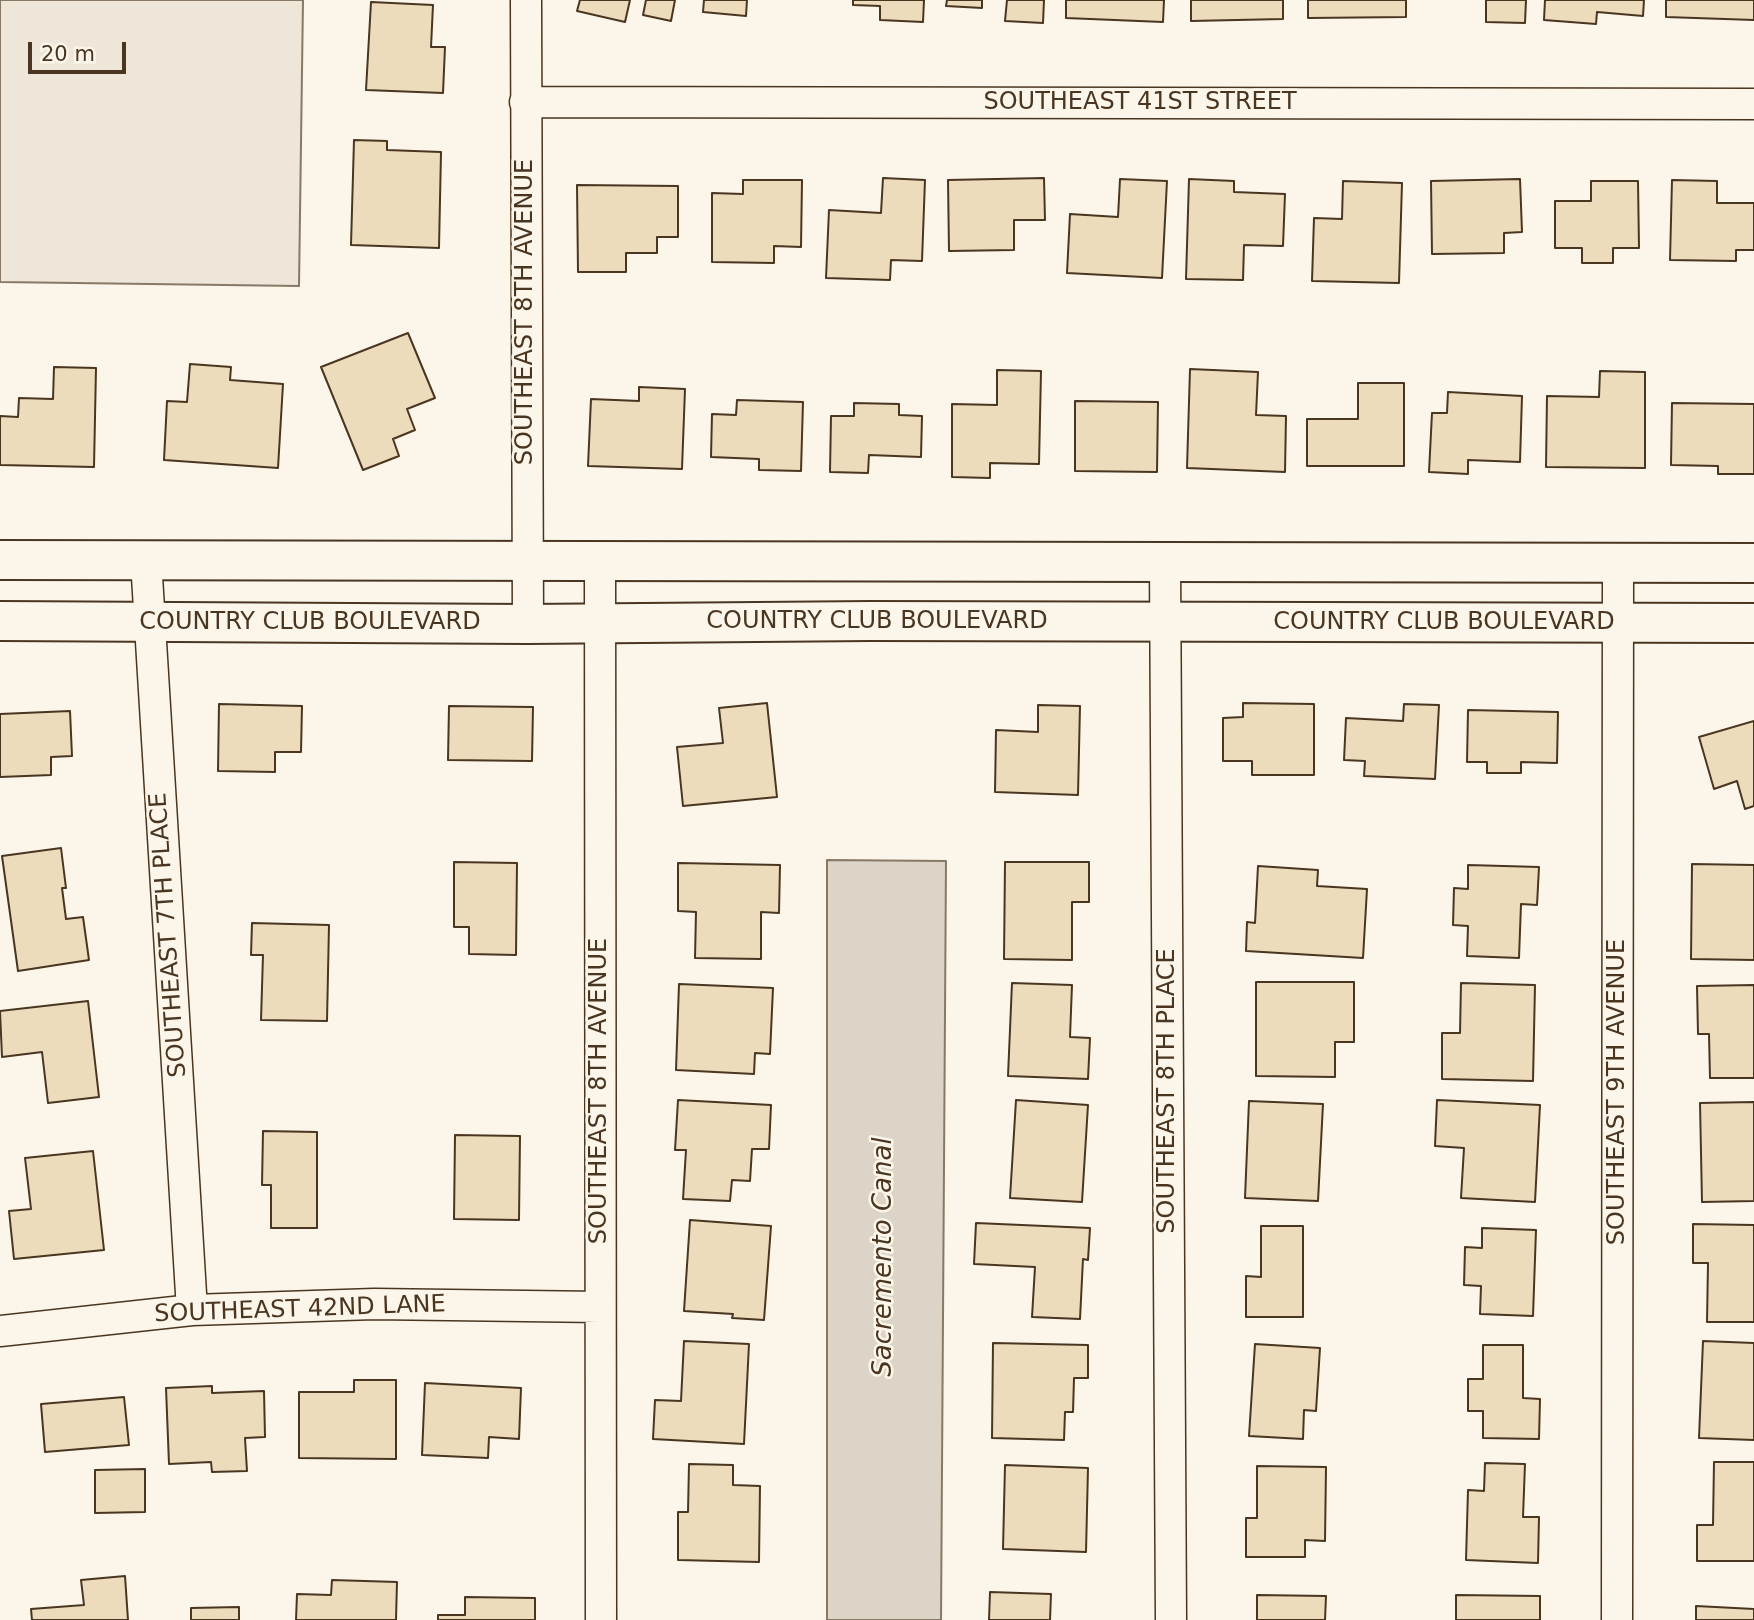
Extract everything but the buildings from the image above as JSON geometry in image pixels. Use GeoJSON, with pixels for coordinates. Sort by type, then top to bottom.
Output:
{"type":"FeatureCollection","features":[{"type":"Feature","properties":{"kind":"main road"},"geometry":{"type":"LineString","coordinates":[[0,560],[1754,563]]}},
{"type":"Feature","properties":{"kind":"main road","name":"COUNTRY CLUB BOULEVARD"},"geometry":{"type":"LineString","coordinates":[[0,621],[528,624],[872,621],[1754,623]]}},
{"type":"Feature","properties":{"kind":"street","name":"SOUTHEAST 8TH AVENUE"},"geometry":{"type":"LineString","coordinates":[[526,0],[528,624]]}},
{"type":"Feature","properties":{"kind":"street","name":"SOUTHEAST 41ST STREET"},"geometry":{"type":"LineString","coordinates":[[525,103],[1754,104]]}},
{"type":"Feature","properties":{"kind":"street","name":"SOUTHEAST 7TH PLACE"},"geometry":{"type":"LineString","coordinates":[[146,560],[192,1310]]}},
{"type":"Feature","properties":{"kind":"street","name":"SOUTHEAST 8TH AVENUE"},"geometry":{"type":"LineString","coordinates":[[600,561],[601,1620]]}},
{"type":"Feature","properties":{"kind":"street","name":"SOUTHEAST 8TH PLACE"},"geometry":{"type":"LineString","coordinates":[[1165,562],[1171,1620]]}},
{"type":"Feature","properties":{"kind":"street","name":"SOUTHEAST 9TH AVENUE"},"geometry":{"type":"LineString","coordinates":[[1617,1620],[1618,563]]}},
{"type":"Feature","properties":{"kind":"street","name":"SOUTHEAST 42ND LANE"},"geometry":{"type":"LineString","coordinates":[[0,1331],[192,1310],[374,1304],[600,1307]]}},
{"type":"Feature","properties":{"kind":"shaded area"},"geometry":{"type":"Polygon","coordinates":[[[0,0],[303,0],[299,286],[0,282],[0,0]]]}},
{"type":"Feature","properties":{"kind":"water","name":"Sacremento Canal"},"geometry":{"type":"Polygon","coordinates":[[[827,860],[946,861],[941,1620],[827,1620],[827,860]]]}}]}
